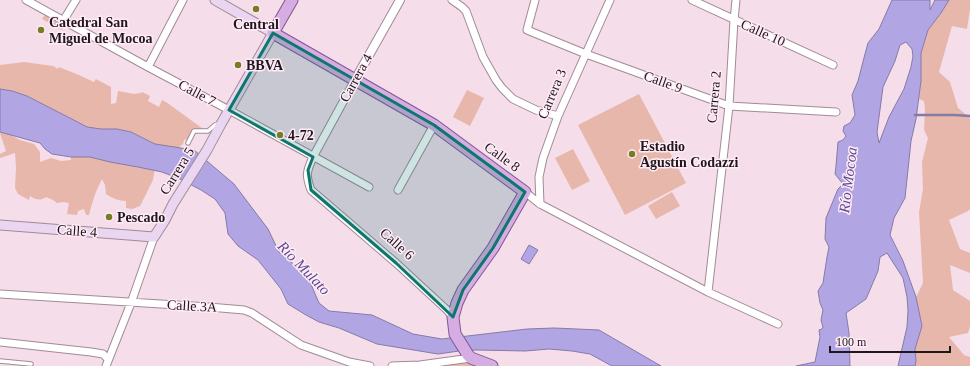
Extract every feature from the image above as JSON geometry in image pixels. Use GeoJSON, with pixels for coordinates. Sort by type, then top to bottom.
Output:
{"type":"FeatureCollection","features":[{"type":"Feature","properties":{"kind":"main road","name":"Calle 8"},"geometry":{"type":"LineString","coordinates":[[215,0],[434,125],[525,192]]}},
{"type":"Feature","properties":{"kind":"main road","name":"Carrera 5"},"geometry":{"type":"LineString","coordinates":[[154,237],[207,150],[292,0]]}},
{"type":"Feature","properties":{"kind":"main road"},"geometry":{"type":"LineString","coordinates":[[492,366],[469,357],[455,334],[453,318],[457,303],[464,290],[493,248],[525,192]]}},
{"type":"Feature","properties":{"kind":"main road","name":"Calle 4"},"geometry":{"type":"LineString","coordinates":[[0,225],[154,237]]}},
{"type":"Feature","properties":{"kind":"street","name":"Calle 7"},"geometry":{"type":"LineString","coordinates":[[26,0],[369,187]]}},
{"type":"Feature","properties":{"kind":"street"},"geometry":{"type":"LineString","coordinates":[[64,21],[76,0]]}},
{"type":"Feature","properties":{"kind":"street"},"geometry":{"type":"LineString","coordinates":[[148,67],[183,0]]}},
{"type":"Feature","properties":{"kind":"street","name":"Carrera 4"},"geometry":{"type":"LineString","coordinates":[[313,157],[400,0]]}},
{"type":"Feature","properties":{"kind":"street"},"geometry":{"type":"LineString","coordinates":[[452,0],[466,11],[483,56],[502,88],[513,99],[519,102],[536,110],[558,116]]}},
{"type":"Feature","properties":{"kind":"street","name":"Calle 9"},"geometry":{"type":"LineString","coordinates":[[535,0],[527,30],[586,54],[729,106],[836,112]]}},
{"type":"Feature","properties":{"kind":"street","name":"Carrera 3"},"geometry":{"type":"LineString","coordinates":[[540,204],[539,177],[543,158],[558,116],[610,0]]}},
{"type":"Feature","properties":{"kind":"street","name":"Calle 10"},"geometry":{"type":"LineString","coordinates":[[692,0],[834,65]]}},
{"type":"Feature","properties":{"kind":"street","name":"Carrera 2"},"geometry":{"type":"LineString","coordinates":[[708,292],[729,106],[736,0]]}},
{"type":"Feature","properties":{"kind":"street"},"geometry":{"type":"LineString","coordinates":[[398,190],[434,125]]}},
{"type":"Feature","properties":{"kind":"street","name":"Calle 6"},"geometry":{"type":"LineString","coordinates":[[313,157],[308,170],[307,180],[311,190],[396,263],[447,310],[453,318]]}},
{"type":"Feature","properties":{"kind":"street","name":"Calle 8"},"geometry":{"type":"LineString","coordinates":[[525,192],[540,204],[708,292],[778,324]]}},
{"type":"Feature","properties":{"kind":"street","name":"Carrera 5"},"geometry":{"type":"LineString","coordinates":[[107,362],[131,303],[154,237]]}},
{"type":"Feature","properties":{"kind":"street","name":"Calle 3A"},"geometry":{"type":"LineString","coordinates":[[0,294],[244,310],[252,313],[301,345],[348,362],[370,366]]}},
{"type":"Feature","properties":{"kind":"street"},"geometry":{"type":"LineString","coordinates":[[0,342],[103,354],[107,362]]}},
{"type":"Feature","properties":{"kind":"street"},"geometry":{"type":"LineString","coordinates":[[392,366],[420,366],[469,357]]}},
{"type":"Feature","properties":{"kind":"lane"},"geometry":{"type":"LineString","coordinates":[[188,143],[194,131],[208,131],[215,125],[221,124]]}},
{"type":"Feature","properties":{"kind":"lane"},"geometry":{"type":"LineString","coordinates":[[0,361],[31,364]]}},
{"type":"Feature","properties":{"kind":"highlighted area"},"geometry":{"type":"Polygon","coordinates":[[[273,33],[434,125],[525,192],[493,248],[463,290],[453,317],[396,263],[311,190],[308,170],[313,157],[229,110],[273,33]]]}},
{"type":"Feature","properties":{"kind":"shaded area"},"geometry":{"type":"Polygon","coordinates":[[[949,0],[970,0],[967,29],[952,26],[939,72],[950,82],[958,108],[970,118],[970,209],[949,220],[960,249],[970,253],[970,273],[950,265],[953,290],[970,301],[970,326],[968,333],[949,337],[964,355],[970,357],[970,366],[915,366],[915,349],[922,326],[916,297],[923,283],[919,212],[923,189],[922,162],[928,138],[924,130],[924,101],[919,99],[921,81],[921,53],[928,30],[949,0]]]}},
{"type":"Feature","properties":{"kind":"shaded area"},"geometry":{"type":"Polygon","coordinates":[[[45,15],[64,26],[62,30],[42,19],[45,15]]]}},
{"type":"Feature","properties":{"kind":"shaded area"},"geometry":{"type":"Polygon","coordinates":[[[24,62],[53,66],[58,69],[59,67],[94,82],[96,79],[111,87],[111,104],[116,103],[118,91],[134,94],[142,92],[150,96],[148,101],[159,107],[162,100],[166,102],[206,131],[194,129],[188,139],[184,140],[183,144],[178,148],[155,144],[131,132],[117,129],[87,127],[27,96],[0,89],[0,65],[24,62]]]}},
{"type":"Feature","properties":{"kind":"shaded area"},"geometry":{"type":"Polygon","coordinates":[[[467,90],[484,98],[470,126],[453,117],[467,90]]]}},
{"type":"Feature","properties":{"kind":"shaded area","name":"Estadio Agustín Codazzi"},"geometry":{"type":"Polygon","coordinates":[[[639,94],[686,183],[625,215],[578,125],[639,94]]]}},
{"type":"Feature","properties":{"kind":"shaded area"},"geometry":{"type":"Polygon","coordinates":[[[5,132],[20,140],[34,144],[40,152],[40,162],[51,158],[61,161],[71,160],[71,151],[156,163],[153,180],[140,206],[132,209],[126,208],[126,201],[115,199],[106,194],[105,185],[102,179],[94,196],[89,215],[86,215],[84,209],[78,211],[77,215],[67,214],[69,203],[57,203],[46,197],[38,200],[30,196],[29,200],[18,194],[15,188],[15,153],[0,158],[0,154],[6,151],[0,133],[5,132]]]}},
{"type":"Feature","properties":{"kind":"shaded area"},"geometry":{"type":"Polygon","coordinates":[[[573,149],[590,181],[572,190],[555,158],[573,149]]]}},
{"type":"Feature","properties":{"kind":"shaded area"},"geometry":{"type":"Polygon","coordinates":[[[672,192],[680,206],[656,219],[648,206],[672,192]]]}},
{"type":"Feature","properties":{"kind":"shaded area"},"geometry":{"type":"Polygon","coordinates":[[[471,358],[492,366],[420,366],[471,358]]]}},
{"type":"Feature","properties":{"kind":"water","name":"Río Mocoa"},"geometry":{"type":"Polygon","coordinates":[[[892,0],[930,0],[930,10],[935,0],[949,0],[928,30],[921,53],[921,81],[916,119],[911,141],[905,198],[894,218],[890,235],[903,261],[916,297],[922,326],[915,349],[915,366],[898,366],[907,327],[907,297],[903,278],[887,253],[880,257],[878,271],[866,299],[846,313],[849,333],[850,366],[796,366],[815,362],[820,337],[819,330],[823,327],[821,320],[823,310],[818,291],[823,283],[829,247],[825,239],[826,218],[838,189],[843,184],[835,174],[838,142],[843,140],[846,136],[843,131],[844,126],[850,123],[855,115],[852,95],[858,81],[868,43],[879,29],[892,0]],[[906,42],[900,45],[895,61],[883,87],[877,132],[879,143],[889,117],[904,89],[911,67],[913,56],[912,49],[906,42]]]}},
{"type":"Feature","properties":{"kind":"water","name":"Río Mulato"},"geometry":{"type":"Polygon","coordinates":[[[0,89],[27,96],[87,127],[117,129],[131,132],[155,144],[194,150],[234,184],[268,229],[279,252],[307,275],[319,303],[329,311],[372,315],[413,334],[442,339],[527,329],[554,328],[599,330],[661,366],[612,366],[590,354],[549,349],[525,351],[477,350],[438,354],[377,344],[339,328],[319,322],[288,304],[281,289],[258,260],[238,246],[228,234],[225,213],[215,199],[180,179],[162,172],[90,157],[71,157],[52,154],[40,143],[0,132],[0,89]]]}},
{"type":"Feature","properties":{"kind":"water"},"geometry":{"type":"Polygon","coordinates":[[[529,245],[538,250],[529,264],[521,259],[529,245]]]}},
{"type":"Feature","properties":{"kind":"waterway"},"geometry":{"type":"LineString","coordinates":[[915,115],[970,116]]}},
{"type":"Feature","properties":{"kind":"place","name":"Central"},"geometry":{"type":"Point","coordinates":[256,9]}},
{"type":"Feature","properties":{"kind":"place","name":"Catedral San Miguel de Mocoa"},"geometry":{"type":"Point","coordinates":[41,30]}},
{"type":"Feature","properties":{"kind":"place","name":"BBVA"},"geometry":{"type":"Point","coordinates":[238,65]}},
{"type":"Feature","properties":{"kind":"place","name":"4-72"},"geometry":{"type":"Point","coordinates":[280,135]}},
{"type":"Feature","properties":{"kind":"place","name":"Estadio Agustín Codazzi"},"geometry":{"type":"Point","coordinates":[632,154]}},
{"type":"Feature","properties":{"kind":"place","name":"Pescado"},"geometry":{"type":"Point","coordinates":[109,217]}}]}
